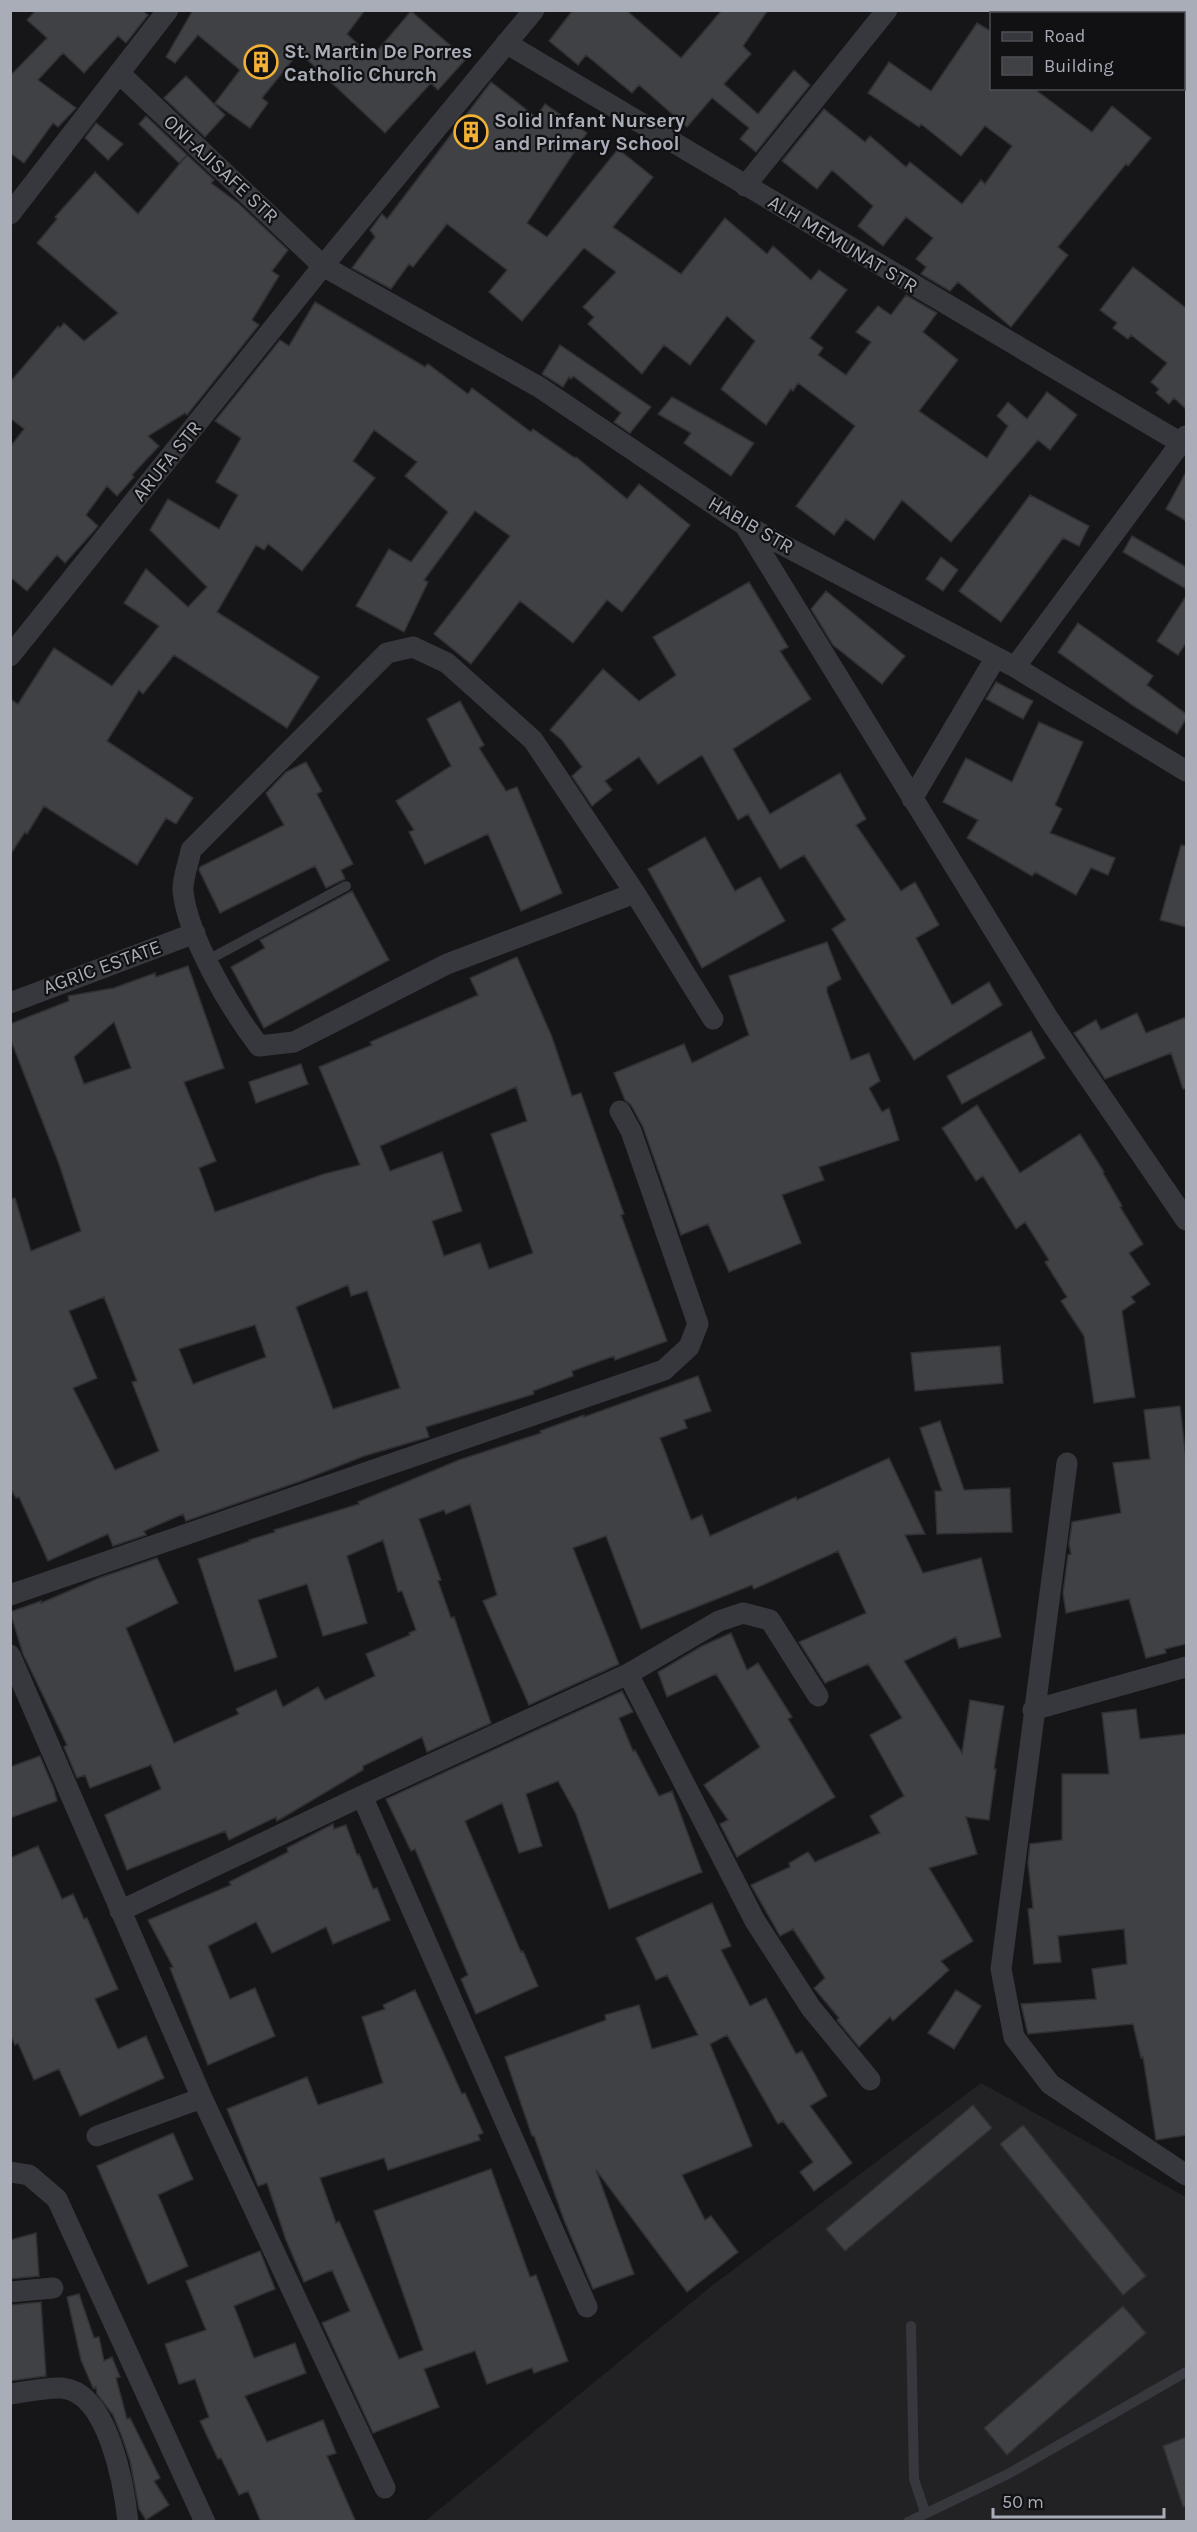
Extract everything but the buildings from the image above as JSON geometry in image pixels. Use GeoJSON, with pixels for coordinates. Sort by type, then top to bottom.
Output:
{"type":"FeatureCollection","features":[{"type":"Feature","properties":{"kind":"street"},"geometry":{"type":"LineString","coordinates":[[10,214],[168,10]]}},
{"type":"Feature","properties":{"kind":"street"},"geometry":{"type":"LineString","coordinates":[[323,266],[534,10]]}},
{"type":"Feature","properties":{"kind":"street"},"geometry":{"type":"LineString","coordinates":[[745,186],[887,10]]}},
{"type":"Feature","properties":{"kind":"street","name":"ALH MEMUNAT STR"},"geometry":{"type":"LineString","coordinates":[[506,43],[745,186],[1184,440]]}},
{"type":"Feature","properties":{"kind":"street","name":"ONI-AJISAFE STR"},"geometry":{"type":"LineString","coordinates":[[119,72],[323,266]]}},
{"type":"Feature","properties":{"kind":"street","name":"HABIB STR"},"geometry":{"type":"LineString","coordinates":[[323,266],[539,387],[744,524],[1005,662],[1186,771]]}},
{"type":"Feature","properties":{"kind":"street","name":"ARUFA STR"},"geometry":{"type":"LineString","coordinates":[[10,656],[323,266]]}},
{"type":"Feature","properties":{"kind":"street"},"geometry":{"type":"LineString","coordinates":[[912,799],[1005,662],[1184,440]]}},
{"type":"Feature","properties":{"kind":"street"},"geometry":{"type":"LineString","coordinates":[[744,524],[1048,1018],[1186,1220]]}},
{"type":"Feature","properties":{"kind":"street"},"geometry":{"type":"LineString","coordinates":[[635,893],[447,964],[294,1042],[259,1046],[238,1018],[208,960],[195,933],[183,890],[192,850],[387,653],[413,647],[447,663],[533,740],[635,893],[713,1020]]}},
{"type":"Feature","properties":{"kind":"street","name":"AGRIC ESTATE"},"geometry":{"type":"LineString","coordinates":[[10,1003],[195,933]]}},
{"type":"Feature","properties":{"kind":"street"},"geometry":{"type":"LineString","coordinates":[[10,1595],[664,1370],[689,1347],[698,1324],[631,1131],[620,1111]]}},
{"type":"Feature","properties":{"kind":"street"},"geometry":{"type":"LineString","coordinates":[[1067,1463],[1001,1969],[1014,2037],[1050,2084],[1186,2175]]}},
{"type":"Feature","properties":{"kind":"street"},"geometry":{"type":"LineString","coordinates":[[120,1911],[362,1796],[628,1674],[719,1621],[743,1614],[770,1620],[818,1696]]}},
{"type":"Feature","properties":{"kind":"street"},"geometry":{"type":"LineString","coordinates":[[10,1655],[202,2098],[385,2488]]}},
{"type":"Feature","properties":{"kind":"street"},"geometry":{"type":"LineString","coordinates":[[1033,1710],[1186,1667]]}},
{"type":"Feature","properties":{"kind":"street"},"geometry":{"type":"LineString","coordinates":[[628,1674],[755,1921],[811,2008],[870,2079]]}},
{"type":"Feature","properties":{"kind":"street"},"geometry":{"type":"LineString","coordinates":[[362,1796],[586,2307]]}},
{"type":"Feature","properties":{"kind":"street"},"geometry":{"type":"LineString","coordinates":[[97,2136],[202,2098]]}},
{"type":"Feature","properties":{"kind":"street"},"geometry":{"type":"LineString","coordinates":[[20,2174],[57,2199],[206,2522]]}},
{"type":"Feature","properties":{"kind":"street"},"geometry":{"type":"LineString","coordinates":[[10,2292],[53,2288]]}},
{"type":"Feature","properties":{"kind":"street"},"geometry":{"type":"LineString","coordinates":[[10,2394],[62,2388],[84,2396],[100,2418],[118,2464],[128,2522]]}},
{"type":"Feature","properties":{"kind":"lane"},"geometry":{"type":"LineString","coordinates":[[208,960],[346,886]]}},
{"type":"Feature","properties":{"kind":"lane"},"geometry":{"type":"LineString","coordinates":[[911,2326],[914,2479],[925,2512]]}},
{"type":"Feature","properties":{"kind":"lane"},"geometry":{"type":"LineString","coordinates":[[908,2522],[1008,2474],[1186,2372]]}},
{"type":"Feature","properties":{"kind":"shaded area"},"geometry":{"type":"Polygon","coordinates":[[[981,2083],[1186,2197],[1186,2521],[424,2522],[709,2288],[981,2083]]]}},
{"type":"Feature","properties":{"kind":"place","name":"St. Martin De Porres Catholic Church"},"geometry":{"type":"Point","coordinates":[261,62]}},
{"type":"Feature","properties":{"kind":"place","name":"Solid Infant Nursery and Primary School"},"geometry":{"type":"Point","coordinates":[471,132]}}]}
